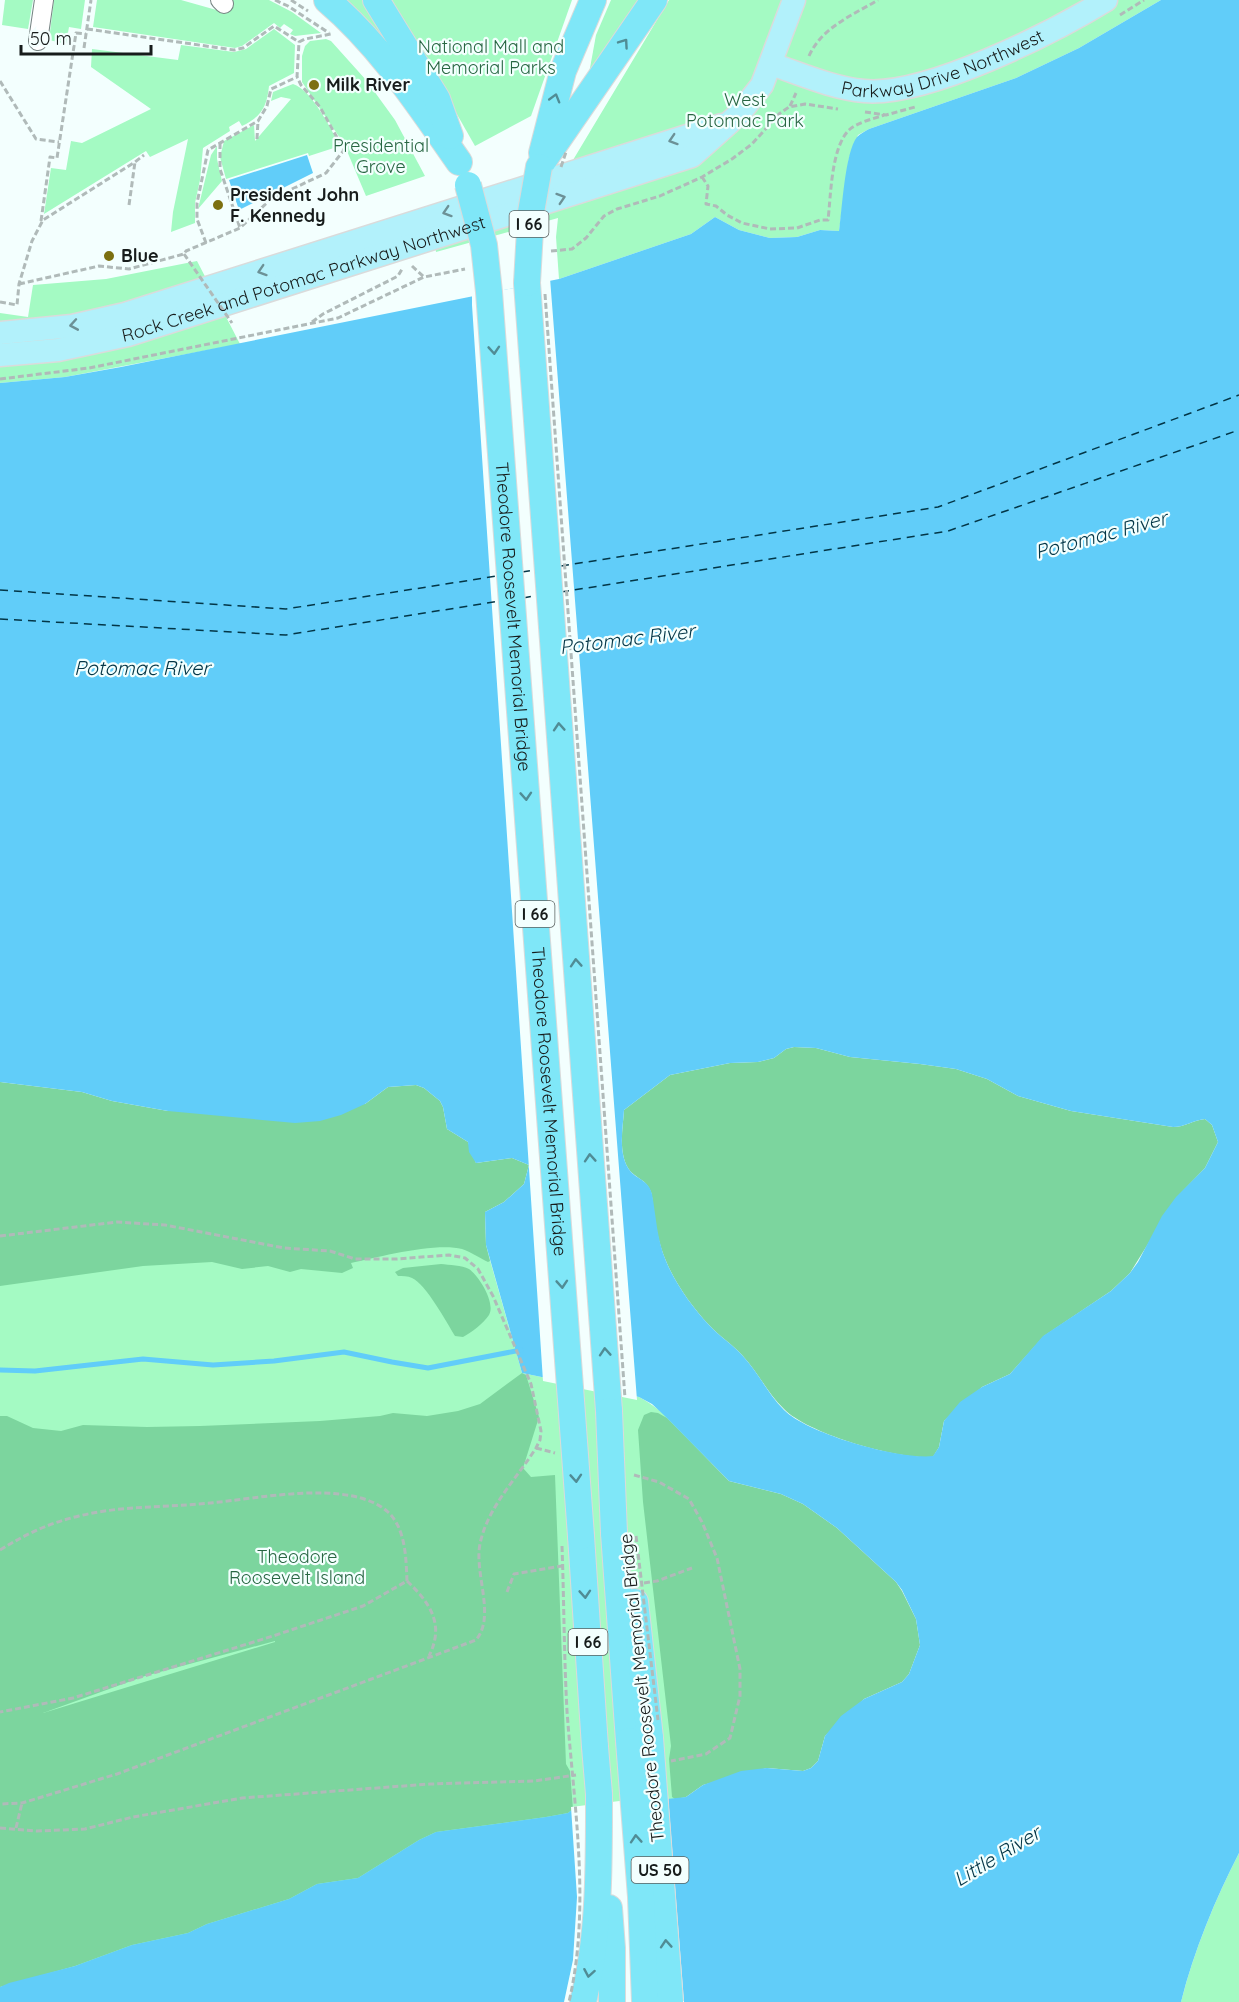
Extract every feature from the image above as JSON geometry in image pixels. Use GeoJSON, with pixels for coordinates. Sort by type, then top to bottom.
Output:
{"type":"FeatureCollection","features":[{"type":"Feature","properties":{"kind":"highway","name":"I 66"},"geometry":{"type":"LineString","coordinates":[[309,0],[375,48],[407,88],[464,173]]}},
{"type":"Feature","properties":{"kind":"highway"},"geometry":{"type":"LineString","coordinates":[[327,0],[375,48]]}},
{"type":"Feature","properties":{"kind":"highway","name":"Theodore Roosevelt Memorial Bridge"},"geometry":{"type":"LineString","coordinates":[[375,0],[437,99],[464,173],[484,245],[612,1948],[612,2002]]}},
{"type":"Feature","properties":{"kind":"highway","name":"I 66"},"geometry":{"type":"LineString","coordinates":[[581,25],[587,0]]}},
{"type":"Feature","properties":{"kind":"highway"},"geometry":{"type":"LineString","coordinates":[[581,25],[593,0]]}},
{"type":"Feature","properties":{"kind":"highway"},"geometry":{"type":"LineString","coordinates":[[539,166],[654,0]]}},
{"type":"Feature","properties":{"kind":"highway","name":"Theodore Roosevelt Memorial Bridge"},"geometry":{"type":"LineString","coordinates":[[581,25],[556,95],[539,166],[527,250],[528,304],[627,1532],[646,1695],[670,2002]]}},
{"type":"Feature","properties":{"kind":"highway","name":"Theodore Roosevelt Memorial Bridge"},"geometry":{"type":"LineString","coordinates":[[617,1408],[614,1533],[641,1898],[645,2002]]}},
{"type":"Feature","properties":{"kind":"highway","name":"Theodore Roosevelt Memorial Bridge"},"geometry":{"type":"LineString","coordinates":[[583,2002],[590,1971],[596,1922],[599,1794]]}},
{"type":"Feature","properties":{"kind":"main road","name":"Rock Creek and Potomac Parkway Northwest"},"geometry":{"type":"LineString","coordinates":[[0,355],[36,353],[83,346],[128,335],[692,156],[756,95],[771,64],[794,0]]}},
{"type":"Feature","properties":{"kind":"main road","name":"Parkway Drive Northwest"},"geometry":{"type":"LineString","coordinates":[[771,64],[862,91],[877,92],[894,89],[922,83],[989,59],[1063,24],[1106,0]]}},
{"type":"Feature","properties":{"kind":"main road","name":"Rock Creek and Potomac Parkway Northwest"},"geometry":{"type":"LineString","coordinates":[[0,333],[72,326],[125,314],[729,122]]}},
{"type":"Feature","properties":{"kind":"lane"},"geometry":{"type":"LineString","coordinates":[[38,40],[44,0]]}},
{"type":"Feature","properties":{"kind":"path"},"geometry":{"type":"LineString","coordinates":[[84,48],[91,0]]}},
{"type":"Feature","properties":{"kind":"path"},"geometry":{"type":"LineString","coordinates":[[275,0],[331,34],[299,42]]}},
{"type":"Feature","properties":{"kind":"path"},"geometry":{"type":"LineString","coordinates":[[808,56],[824,33],[878,0]]}},
{"type":"Feature","properties":{"kind":"path"},"geometry":{"type":"LineString","coordinates":[[87,29],[234,50],[243,48],[274,26],[299,42]]}},
{"type":"Feature","properties":{"kind":"path"},"geometry":{"type":"LineString","coordinates":[[40,225],[50,157],[57,158],[76,33],[86,34]]}},
{"type":"Feature","properties":{"kind":"path"},"geometry":{"type":"LineString","coordinates":[[20,284],[99,266],[129,269],[184,254],[186,250],[240,228],[271,199],[326,173],[344,150],[320,107],[297,78],[299,42]]}},
{"type":"Feature","properties":{"kind":"path"},"geometry":{"type":"LineString","coordinates":[[257,139],[258,121],[267,106],[271,89],[297,78]]}},
{"type":"Feature","properties":{"kind":"path"},"geometry":{"type":"LineString","coordinates":[[0,81],[36,139],[59,142]]}},
{"type":"Feature","properties":{"kind":"path"},"geometry":{"type":"LineString","coordinates":[[789,107],[796,92]]}},
{"type":"Feature","properties":{"kind":"path"},"geometry":{"type":"LineString","coordinates":[[551,251],[572,249],[586,238],[604,216],[617,208],[660,196],[702,177],[732,159],[752,144],[779,114],[789,107],[805,104],[843,109]]}},
{"type":"Feature","properties":{"kind":"path"},"geometry":{"type":"LineString","coordinates":[[702,177],[708,186],[706,204],[716,206],[742,223],[770,229],[797,228],[820,220],[828,220],[837,152],[841,141],[856,125],[885,115],[859,112]]}},
{"type":"Feature","properties":{"kind":"path"},"geometry":{"type":"LineString","coordinates":[[206,243],[197,219],[197,203],[208,150],[258,121]]}},
{"type":"Feature","properties":{"kind":"path"},"geometry":{"type":"LineString","coordinates":[[220,142],[220,169],[240,228]]}},
{"type":"Feature","properties":{"kind":"path"},"geometry":{"type":"LineString","coordinates":[[0,302],[17,305],[20,284],[32,241],[43,220],[144,155]]}},
{"type":"Feature","properties":{"kind":"path"},"geometry":{"type":"LineString","coordinates":[[129,205],[135,162]]}},
{"type":"Feature","properties":{"kind":"path"},"geometry":{"type":"LineString","coordinates":[[184,254],[232,323],[240,320]]}},
{"type":"Feature","properties":{"kind":"path"},"geometry":{"type":"LineString","coordinates":[[412,266],[424,277]]}},
{"type":"Feature","properties":{"kind":"path"},"geometry":{"type":"LineString","coordinates":[[311,323],[323,314],[398,276],[402,269],[392,272]]}},
{"type":"Feature","properties":{"kind":"path"},"geometry":{"type":"LineString","coordinates":[[0,379],[89,368],[338,318],[424,277],[465,269]]}},
{"type":"Feature","properties":{"kind":"path"},"geometry":{"type":"LineString","coordinates":[[545,289],[617,1408]]}},
{"type":"Feature","properties":{"kind":"path"},"geometry":{"type":"LineString","coordinates":[[0,1236],[117,1222],[165,1225],[284,1248],[330,1251],[355,1259],[449,1255],[465,1258],[478,1269],[485,1281],[531,1384],[540,1424],[540,1440],[536,1448],[500,1500],[483,1532],[479,1547],[479,1564],[484,1625],[476,1640],[117,1774],[22,1803],[0,1804]]}},
{"type":"Feature","properties":{"kind":"path"},"geometry":{"type":"LineString","coordinates":[[536,1448],[558,1454]]}},
{"type":"Feature","properties":{"kind":"path"},"geometry":{"type":"LineString","coordinates":[[626,1473],[659,1482],[689,1499],[702,1522],[717,1558],[740,1669],[740,1696],[730,1738],[706,1754],[668,1762]]}},
{"type":"Feature","properties":{"kind":"path"},"geometry":{"type":"LineString","coordinates":[[0,1550],[31,1531],[77,1516],[118,1508],[209,1503],[297,1492],[349,1495],[388,1512],[400,1532],[406,1556],[407,1581],[424,1597],[434,1617],[434,1646],[428,1658]]}},
{"type":"Feature","properties":{"kind":"path"},"geometry":{"type":"LineString","coordinates":[[636,1536],[658,1726]]}},
{"type":"Feature","properties":{"kind":"path"},"geometry":{"type":"LineString","coordinates":[[507,1592],[514,1574],[562,1566]]}},
{"type":"Feature","properties":{"kind":"path"},"geometry":{"type":"LineString","coordinates":[[642,1584],[692,1568]]}},
{"type":"Feature","properties":{"kind":"path"},"geometry":{"type":"LineString","coordinates":[[0,1712],[73,1698],[273,1636],[363,1606],[407,1581]]}},
{"type":"Feature","properties":{"kind":"path"},"geometry":{"type":"LineString","coordinates":[[0,1827],[37,1832],[85,1829],[133,1817],[242,1797],[534,1781],[578,1775]]}},
{"type":"Feature","properties":{"kind":"path"},"geometry":{"type":"LineString","coordinates":[[16,1828],[22,1803]]}},
{"type":"Feature","properties":{"kind":"green space"},"geometry":{"type":"Polygon","coordinates":[[[5,0],[33,0],[28,29],[2,25],[5,0]]]}},
{"type":"Feature","properties":{"kind":"green space"},"geometry":{"type":"Polygon","coordinates":[[[54,0],[85,0],[81,29],[69,27],[66,44],[49,40],[54,0]]]}},
{"type":"Feature","properties":{"kind":"green space"},"geometry":{"type":"Polygon","coordinates":[[[97,0],[181,0],[220,11],[228,0],[269,0],[292,12],[321,33],[295,36],[290,34],[293,30],[284,24],[280,28],[274,23],[242,46],[235,48],[93,27],[97,0]]]}},
{"type":"Feature","properties":{"kind":"green space","name":"National Mall and Memorial Parks"},"geometry":{"type":"Polygon","coordinates":[[[338,0],[362,0],[434,101],[338,0]]]}},
{"type":"Feature","properties":{"kind":"green space","name":"National Mall and Memorial Parks"},"geometry":{"type":"Polygon","coordinates":[[[392,0],[572,0],[531,116],[475,146],[392,0]]]}},
{"type":"Feature","properties":{"kind":"green space","name":"National Mall and Memorial Parks"},"geometry":{"type":"Polygon","coordinates":[[[611,0],[646,0],[586,90],[596,35],[611,0]]]}},
{"type":"Feature","properties":{"kind":"green space","name":"West Potomac Park"},"geometry":{"type":"Polygon","coordinates":[[[669,0],[1161,0],[1079,48],[1016,78],[869,129],[858,135],[849,158],[839,231],[820,230],[797,237],[770,238],[739,230],[715,217],[691,234],[559,279],[556,237],[558,218],[436,252],[431,208],[573,160],[669,0]]]}},
{"type":"Feature","properties":{"kind":"green space"},"geometry":{"type":"Polygon","coordinates":[[[274,29],[295,45],[294,73],[269,86],[265,106],[254,119],[242,126],[239,121],[229,127],[230,131],[203,148],[195,203],[195,223],[171,232],[188,139],[150,157],[146,151],[44,214],[51,168],[66,170],[71,141],[82,143],[151,109],[91,67],[92,49],[178,60],[181,45],[234,52],[246,49],[274,29]]]}},
{"type":"Feature","properties":{"kind":"green space","name":"Presidential Grove"},"geometry":{"type":"Polygon","coordinates":[[[326,39],[331,41],[366,80],[395,120],[425,176],[366,196],[344,144],[302,82],[302,56],[305,46],[310,41],[326,39]]]}},
{"type":"Feature","properties":{"kind":"green space"},"geometry":{"type":"Polygon","coordinates":[[[293,84],[314,102],[340,146],[309,156],[308,153],[226,179],[220,157],[224,141],[254,125],[255,141],[291,99],[281,97],[271,101],[273,92],[293,84]]]}},
{"type":"Feature","properties":{"kind":"green space"},"geometry":{"type":"Polygon","coordinates":[[[217,146],[217,159],[222,181],[198,209],[211,155],[217,146]]]}},
{"type":"Feature","properties":{"kind":"green space"},"geometry":{"type":"Polygon","coordinates":[[[197,261],[240,344],[65,377],[0,383],[0,313],[28,317],[33,285],[106,279],[197,261]]]}},
{"type":"Feature","properties":{"kind":"green space"},"geometry":{"type":"Polygon","coordinates":[[[816,1048],[850,1057],[956,1069],[987,1079],[1018,1096],[1071,1111],[1173,1127],[1205,1119],[1212,1125],[1218,1142],[1205,1168],[1177,1197],[1130,1273],[1111,1291],[1044,1336],[1010,1374],[982,1387],[944,1421],[939,1447],[933,1457],[918,1457],[877,1450],[833,1436],[796,1418],[784,1409],[742,1355],[713,1329],[690,1303],[670,1269],[661,1248],[650,1190],[631,1172],[622,1150],[624,1110],[670,1075],[730,1063],[758,1062],[774,1058],[786,1049],[816,1048]]]}},
{"type":"Feature","properties":{"kind":"green space","name":"Theodore Roosevelt Island"},"geometry":{"type":"Polygon","coordinates":[[[0,1082],[486,1246],[522,1373],[639,1397],[650,1403],[678,1427],[711,1463],[686,1797],[0,1987],[0,1082]]]}},
{"type":"Feature","properties":{"kind":"green space"},"geometry":{"type":"Polygon","coordinates":[[[0,1082],[82,1092],[112,1101],[168,1111],[365,1104],[388,1087],[416,1085],[424,1088],[440,1101],[447,1129],[468,1142],[476,1163],[512,1158],[529,1165],[524,1184],[504,1202],[485,1212],[486,1245],[490,1261],[488,1262],[462,1249],[437,1247],[351,1263],[353,1268],[342,1273],[301,1269],[290,1272],[268,1266],[242,1269],[212,1262],[143,1266],[0,1286],[0,1082]]]}},
{"type":"Feature","properties":{"kind":"green space"},"geometry":{"type":"Polygon","coordinates":[[[441,1264],[469,1269],[482,1283],[488,1297],[491,1310],[489,1315],[484,1322],[463,1337],[455,1336],[436,1304],[418,1282],[410,1277],[398,1276],[395,1272],[403,1268],[441,1264]]]}},
{"type":"Feature","properties":{"kind":"green space"},"geometry":{"type":"Polygon","coordinates":[[[522,1373],[526,1375],[539,1417],[523,1468],[531,1477],[555,1475],[566,1764],[570,1771],[573,1809],[568,1813],[546,1817],[436,1832],[358,1878],[317,1884],[289,1899],[207,1924],[188,1933],[132,1945],[75,1966],[0,1987],[0,1416],[7,1416],[33,1428],[61,1431],[83,1425],[200,1426],[320,1421],[393,1413],[427,1416],[458,1411],[480,1404],[522,1373]],[[275,1642],[145,1676],[43,1713],[275,1642]]]}},
{"type":"Feature","properties":{"kind":"green space"},"geometry":{"type":"Polygon","coordinates":[[[651,1412],[667,1418],[729,1481],[781,1494],[803,1504],[837,1528],[896,1582],[916,1619],[920,1645],[909,1674],[902,1682],[864,1699],[825,1736],[818,1761],[811,1768],[803,1771],[767,1768],[703,1785],[686,1797],[675,1799],[672,1797],[669,1759],[671,1746],[643,1502],[638,1430],[644,1415],[651,1412]]]}},
{"type":"Feature","properties":{"kind":"green space"},"geometry":{"type":"Polygon","coordinates":[[[1239,1853],[1239,2002],[1181,2002],[1206,1926],[1239,1853]]]}},
{"type":"Feature","properties":{"kind":"water"},"geometry":{"type":"Polygon","coordinates":[[[1161,0],[1239,0],[1239,1853],[1206,1926],[1181,2002],[0,2002],[0,1987],[9,1983],[75,1966],[132,1945],[188,1933],[207,1924],[289,1899],[317,1884],[358,1878],[436,1832],[546,1817],[568,1813],[573,1809],[686,1797],[703,1785],[741,1771],[767,1768],[803,1771],[811,1768],[818,1761],[825,1736],[841,1716],[864,1699],[902,1682],[909,1674],[920,1645],[916,1619],[896,1582],[837,1528],[803,1504],[781,1494],[729,1481],[652,1404],[639,1397],[522,1373],[486,1245],[485,1212],[504,1202],[524,1184],[529,1165],[512,1158],[476,1163],[469,1152],[468,1142],[447,1129],[440,1101],[424,1088],[416,1085],[388,1087],[365,1104],[341,1115],[320,1121],[295,1123],[168,1111],[112,1101],[82,1092],[0,1082],[0,383],[65,377],[121,367],[559,279],[691,234],[715,217],[739,230],[770,238],[797,237],[820,230],[839,231],[847,168],[857,137],[869,129],[1016,78],[1079,48],[1161,0]],[[794,1047],[786,1049],[774,1058],[758,1062],[730,1063],[670,1075],[624,1110],[622,1150],[624,1158],[631,1172],[646,1183],[651,1190],[663,1253],[679,1286],[709,1325],[748,1362],[784,1410],[813,1428],[855,1444],[899,1454],[933,1456],[939,1447],[944,1421],[960,1402],[982,1387],[1010,1374],[1043,1336],[1111,1291],[1130,1273],[1162,1216],[1176,1197],[1205,1168],[1218,1142],[1212,1125],[1205,1119],[1173,1127],[1071,1111],[1018,1096],[987,1079],[956,1069],[850,1057],[816,1048],[794,1047]]]}},
{"type":"Feature","properties":{"kind":"water"},"geometry":{"type":"Polygon","coordinates":[[[307,155],[313,173],[239,210],[229,180],[307,155]]]}},
{"type":"Feature","properties":{"kind":"pier"},"geometry":{"type":"Polygon","coordinates":[[[550,278],[637,1400],[543,1381],[472,295],[527,286],[550,278]]]}},
{"type":"Feature","properties":{"kind":"pier"},"geometry":{"type":"Polygon","coordinates":[[[668,1795],[684,2002],[564,2002],[573,1960],[577,1897],[571,1807],[668,1795]]]}},
{"type":"Feature","properties":{"kind":"waterway"},"geometry":{"type":"LineString","coordinates":[[0,1370],[35,1371],[143,1359],[213,1365],[274,1361],[344,1352],[428,1368],[521,1350]]}},
{"type":"Feature","properties":{"kind":"ferry route"},"geometry":{"type":"LineString","coordinates":[[561,566],[938,507],[1239,395]]}},
{"type":"Feature","properties":{"kind":"ferry route"},"geometry":{"type":"LineString","coordinates":[[561,592],[948,531],[1239,430]]}},
{"type":"Feature","properties":{"kind":"ferry route"},"geometry":{"type":"LineString","coordinates":[[522,572],[535,570]]}},
{"type":"Feature","properties":{"kind":"ferry route"},"geometry":{"type":"LineString","coordinates":[[0,590],[286,609],[497,576]]}},
{"type":"Feature","properties":{"kind":"ferry route"},"geometry":{"type":"LineString","coordinates":[[523,598],[539,595]]}},
{"type":"Feature","properties":{"kind":"ferry route"},"geometry":{"type":"LineString","coordinates":[[0,619],[286,635],[500,601]]}},
{"type":"Feature","properties":{"kind":"place","name":"Milk River"},"geometry":{"type":"Point","coordinates":[314,85]}},
{"type":"Feature","properties":{"kind":"place","name":"President John F. Kennedy"},"geometry":{"type":"Point","coordinates":[218,205]}},
{"type":"Feature","properties":{"kind":"place","name":"Blue"},"geometry":{"type":"Point","coordinates":[109,256]}},
{"type":"Feature","properties":{"kind":"water label","name":"Potomac River"},"geometry":{"type":"Point","coordinates":[1101,535]}},
{"type":"Feature","properties":{"kind":"water label","name":"Potomac River"},"geometry":{"type":"Point","coordinates":[627,639]}},
{"type":"Feature","properties":{"kind":"water label","name":"Potomac River"},"geometry":{"type":"Point","coordinates":[142,668]}},
{"type":"Feature","properties":{"kind":"water label","name":"Little River"},"geometry":{"type":"Point","coordinates":[997,1856]}}]}
